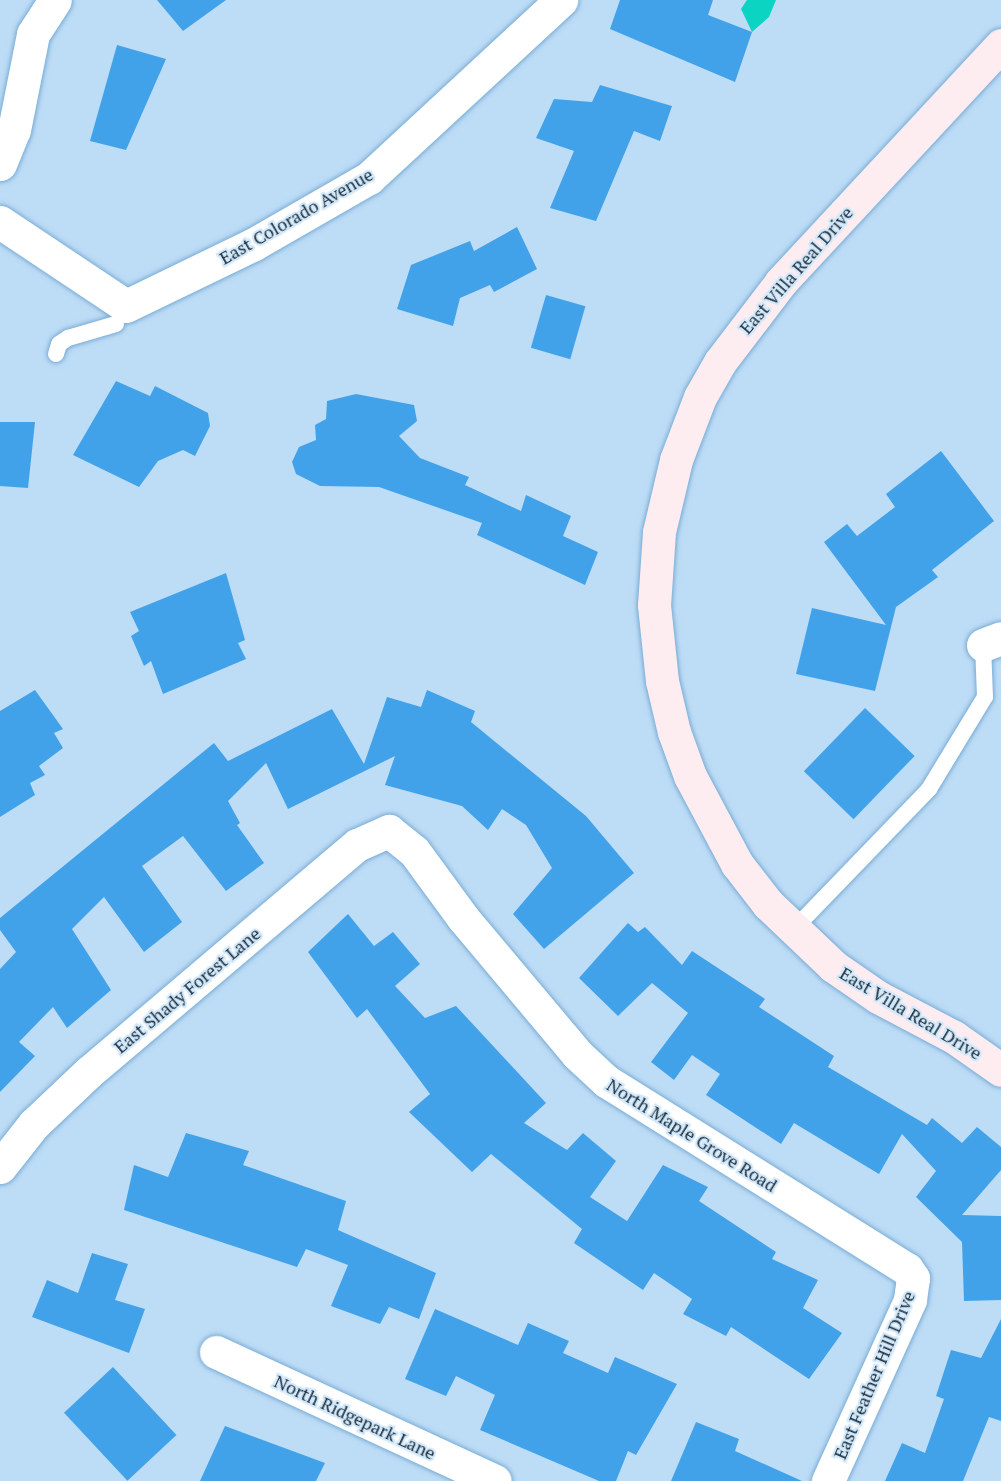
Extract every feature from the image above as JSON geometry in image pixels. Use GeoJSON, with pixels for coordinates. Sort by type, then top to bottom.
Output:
{"type":"FeatureCollection","features":[{"type":"Feature","properties":{"kind":"street"},"geometry":{"type":"LineString","coordinates":[[0,164],[14,130],[33,34],[55,0]]}},
{"type":"Feature","properties":{"kind":"street","name":"East Colorado Avenue"},"geometry":{"type":"LineString","coordinates":[[121,315],[254,244],[369,178],[561,0]]}},
{"type":"Feature","properties":{"kind":"street","name":"East Villa Real Drive"},"geometry":{"type":"LineString","coordinates":[[1001,45],[747,323],[700,397],[667,493],[659,532],[654,605],[662,681],[674,732],[715,828],[737,864],[793,930],[833,966],[878,998],[954,1037],[1001,1070]]}},
{"type":"Feature","properties":{"kind":"street"},"geometry":{"type":"LineString","coordinates":[[0,222],[121,315]]}},
{"type":"Feature","properties":{"kind":"street","name":"East Shady Forest Lane"},"geometry":{"type":"LineString","coordinates":[[0,1167],[34,1124],[89,1072],[357,845],[390,831]]}},
{"type":"Feature","properties":{"kind":"street","name":"North Maple Grove Road"},"geometry":{"type":"LineString","coordinates":[[390,831],[414,850],[463,918],[577,1054],[606,1082],[907,1269]]}},
{"type":"Feature","properties":{"kind":"street","name":"East Feather Hill Drive"},"geometry":{"type":"LineString","coordinates":[[828,1481],[910,1300],[913,1278],[907,1269]]}},
{"type":"Feature","properties":{"kind":"street","name":"North Ridgepark Lane"},"geometry":{"type":"LineString","coordinates":[[216,1352],[495,1481]]}},
{"type":"Feature","properties":{"kind":"lane"},"geometry":{"type":"LineString","coordinates":[[56,354],[59,344],[68,338],[121,315]]}},
{"type":"Feature","properties":{"kind":"lane"},"geometry":{"type":"LineString","coordinates":[[793,930],[929,789],[985,697],[992,641]]}},
{"type":"Feature","properties":{"kind":"shaded area"},"geometry":{"type":"Polygon","coordinates":[[[747,0],[776,0],[769,17],[752,32],[741,9],[747,0]]]}},
{"type":"Feature","properties":{"kind":"building"},"geometry":{"type":"Polygon","coordinates":[[[157,0],[226,0],[183,31],[157,0]]]}},
{"type":"Feature","properties":{"kind":"building"},"geometry":{"type":"Polygon","coordinates":[[[620,0],[713,0],[708,15],[752,32],[735,82],[610,29],[620,0]]]}},
{"type":"Feature","properties":{"kind":"building"},"geometry":{"type":"Polygon","coordinates":[[[117,45],[166,59],[126,150],[90,141],[117,45]]]}},
{"type":"Feature","properties":{"kind":"building"},"geometry":{"type":"Polygon","coordinates":[[[600,85],[672,106],[660,141],[634,131],[596,221],[550,208],[574,151],[536,138],[554,99],[592,102],[600,85]]]}},
{"type":"Feature","properties":{"kind":"building"},"geometry":{"type":"Polygon","coordinates":[[[517,227],[537,269],[494,292],[490,285],[460,298],[453,326],[397,309],[411,265],[470,241],[474,251],[517,227]]]}},
{"type":"Feature","properties":{"kind":"building"},"geometry":{"type":"Polygon","coordinates":[[[546,295],[585,306],[570,359],[531,348],[546,295]]]}},
{"type":"Feature","properties":{"kind":"building"},"geometry":{"type":"Polygon","coordinates":[[[116,381],[150,396],[155,386],[208,413],[210,426],[195,456],[183,450],[158,461],[139,487],[73,455],[116,381]]]}},
{"type":"Feature","properties":{"kind":"building"},"geometry":{"type":"Polygon","coordinates":[[[356,394],[414,405],[417,421],[399,436],[420,458],[469,477],[465,485],[521,511],[526,495],[571,516],[563,536],[598,552],[585,585],[477,535],[482,523],[379,487],[320,486],[296,474],[292,462],[299,447],[316,440],[315,425],[326,419],[327,401],[356,394]]]}},
{"type":"Feature","properties":{"kind":"building"},"geometry":{"type":"Polygon","coordinates":[[[0,422],[35,422],[28,488],[0,486],[0,422]]]}},
{"type":"Feature","properties":{"kind":"building"},"geometry":{"type":"Polygon","coordinates":[[[941,451],[994,521],[932,570],[938,577],[896,607],[875,691],[796,674],[812,608],[886,625],[824,542],[847,524],[857,536],[895,507],[886,494],[941,451]]]}},
{"type":"Feature","properties":{"kind":"building"},"geometry":{"type":"Polygon","coordinates":[[[226,573],[245,640],[238,643],[246,659],[163,694],[151,661],[144,666],[131,636],[139,631],[130,612],[226,573]]]}},
{"type":"Feature","properties":{"kind":"building"},"geometry":{"type":"Polygon","coordinates":[[[35,690],[63,729],[54,733],[63,748],[39,766],[45,775],[30,783],[35,795],[0,817],[0,711],[35,690]]]}},
{"type":"Feature","properties":{"kind":"building"},"geometry":{"type":"Polygon","coordinates":[[[427,690],[475,711],[471,722],[586,816],[634,873],[544,949],[513,914],[552,868],[526,825],[502,809],[488,830],[462,806],[385,785],[395,756],[288,809],[266,763],[228,801],[240,823],[237,825],[264,863],[226,891],[183,836],[142,866],[182,922],[144,952],[104,897],[72,929],[111,990],[67,1028],[53,1007],[19,1042],[35,1056],[0,1092],[0,969],[16,952],[0,930],[0,918],[214,743],[228,761],[332,709],[364,764],[387,697],[421,707],[427,690]]]}},
{"type":"Feature","properties":{"kind":"building"},"geometry":{"type":"Polygon","coordinates":[[[865,708],[915,756],[854,819],[804,771],[865,708]]]}},
{"type":"Feature","properties":{"kind":"building"},"geometry":{"type":"Polygon","coordinates":[[[348,914],[374,946],[393,932],[420,964],[395,986],[425,1018],[456,1006],[546,1103],[524,1123],[567,1150],[583,1133],[616,1161],[590,1197],[627,1221],[663,1165],[708,1187],[699,1201],[776,1252],[772,1259],[818,1280],[803,1308],[842,1333],[809,1379],[731,1327],[726,1336],[683,1314],[692,1299],[654,1273],[643,1290],[574,1243],[582,1229],[491,1154],[472,1172],[409,1112],[430,1094],[367,1009],[357,1018],[308,952],[348,914]]]}},
{"type":"Feature","properties":{"kind":"building"},"geometry":{"type":"Polygon","coordinates":[[[628,923],[638,932],[645,927],[682,965],[692,951],[765,999],[759,1007],[834,1056],[828,1067],[927,1125],[932,1118],[962,1143],[977,1127],[1001,1147],[1001,1170],[962,1215],[1001,1216],[1001,1300],[964,1301],[962,1242],[916,1197],[936,1171],[902,1134],[879,1174],[794,1123],[781,1144],[706,1095],[720,1074],[692,1055],[674,1080],[651,1062],[688,1013],[652,983],[618,1016],[579,978],[628,923]]]}},
{"type":"Feature","properties":{"kind":"building"},"geometry":{"type":"Polygon","coordinates":[[[186,1133],[249,1151],[243,1165],[346,1201],[338,1230],[436,1273],[419,1319],[389,1307],[380,1324],[331,1306],[348,1265],[306,1249],[297,1267],[124,1210],[134,1165],[168,1177],[186,1133]]]}},
{"type":"Feature","properties":{"kind":"building"},"geometry":{"type":"Polygon","coordinates":[[[92,1253],[128,1264],[115,1300],[145,1309],[129,1353],[32,1317],[47,1280],[78,1293],[92,1253]]]}},
{"type":"Feature","properties":{"kind":"building"},"geometry":{"type":"Polygon","coordinates":[[[435,1309],[518,1345],[528,1323],[569,1341],[563,1353],[608,1373],[615,1357],[677,1384],[636,1455],[628,1451],[616,1481],[599,1481],[480,1430],[495,1395],[456,1376],[446,1396],[405,1379],[435,1309]]]}},
{"type":"Feature","properties":{"kind":"building"},"geometry":{"type":"Polygon","coordinates":[[[1001,1319],[1001,1421],[989,1417],[963,1481],[885,1481],[902,1443],[925,1453],[944,1399],[936,1396],[951,1350],[981,1358],[1001,1319]]]}},
{"type":"Feature","properties":{"kind":"building"},"geometry":{"type":"Polygon","coordinates":[[[113,1367],[176,1435],[127,1481],[64,1413],[113,1367]]]}},
{"type":"Feature","properties":{"kind":"building"},"geometry":{"type":"Polygon","coordinates":[[[696,1422],[739,1439],[735,1451],[802,1481],[671,1481],[696,1422]]]}},
{"type":"Feature","properties":{"kind":"building"},"geometry":{"type":"Polygon","coordinates":[[[225,1426],[325,1463],[316,1481],[200,1481],[225,1426]]]}}]}
